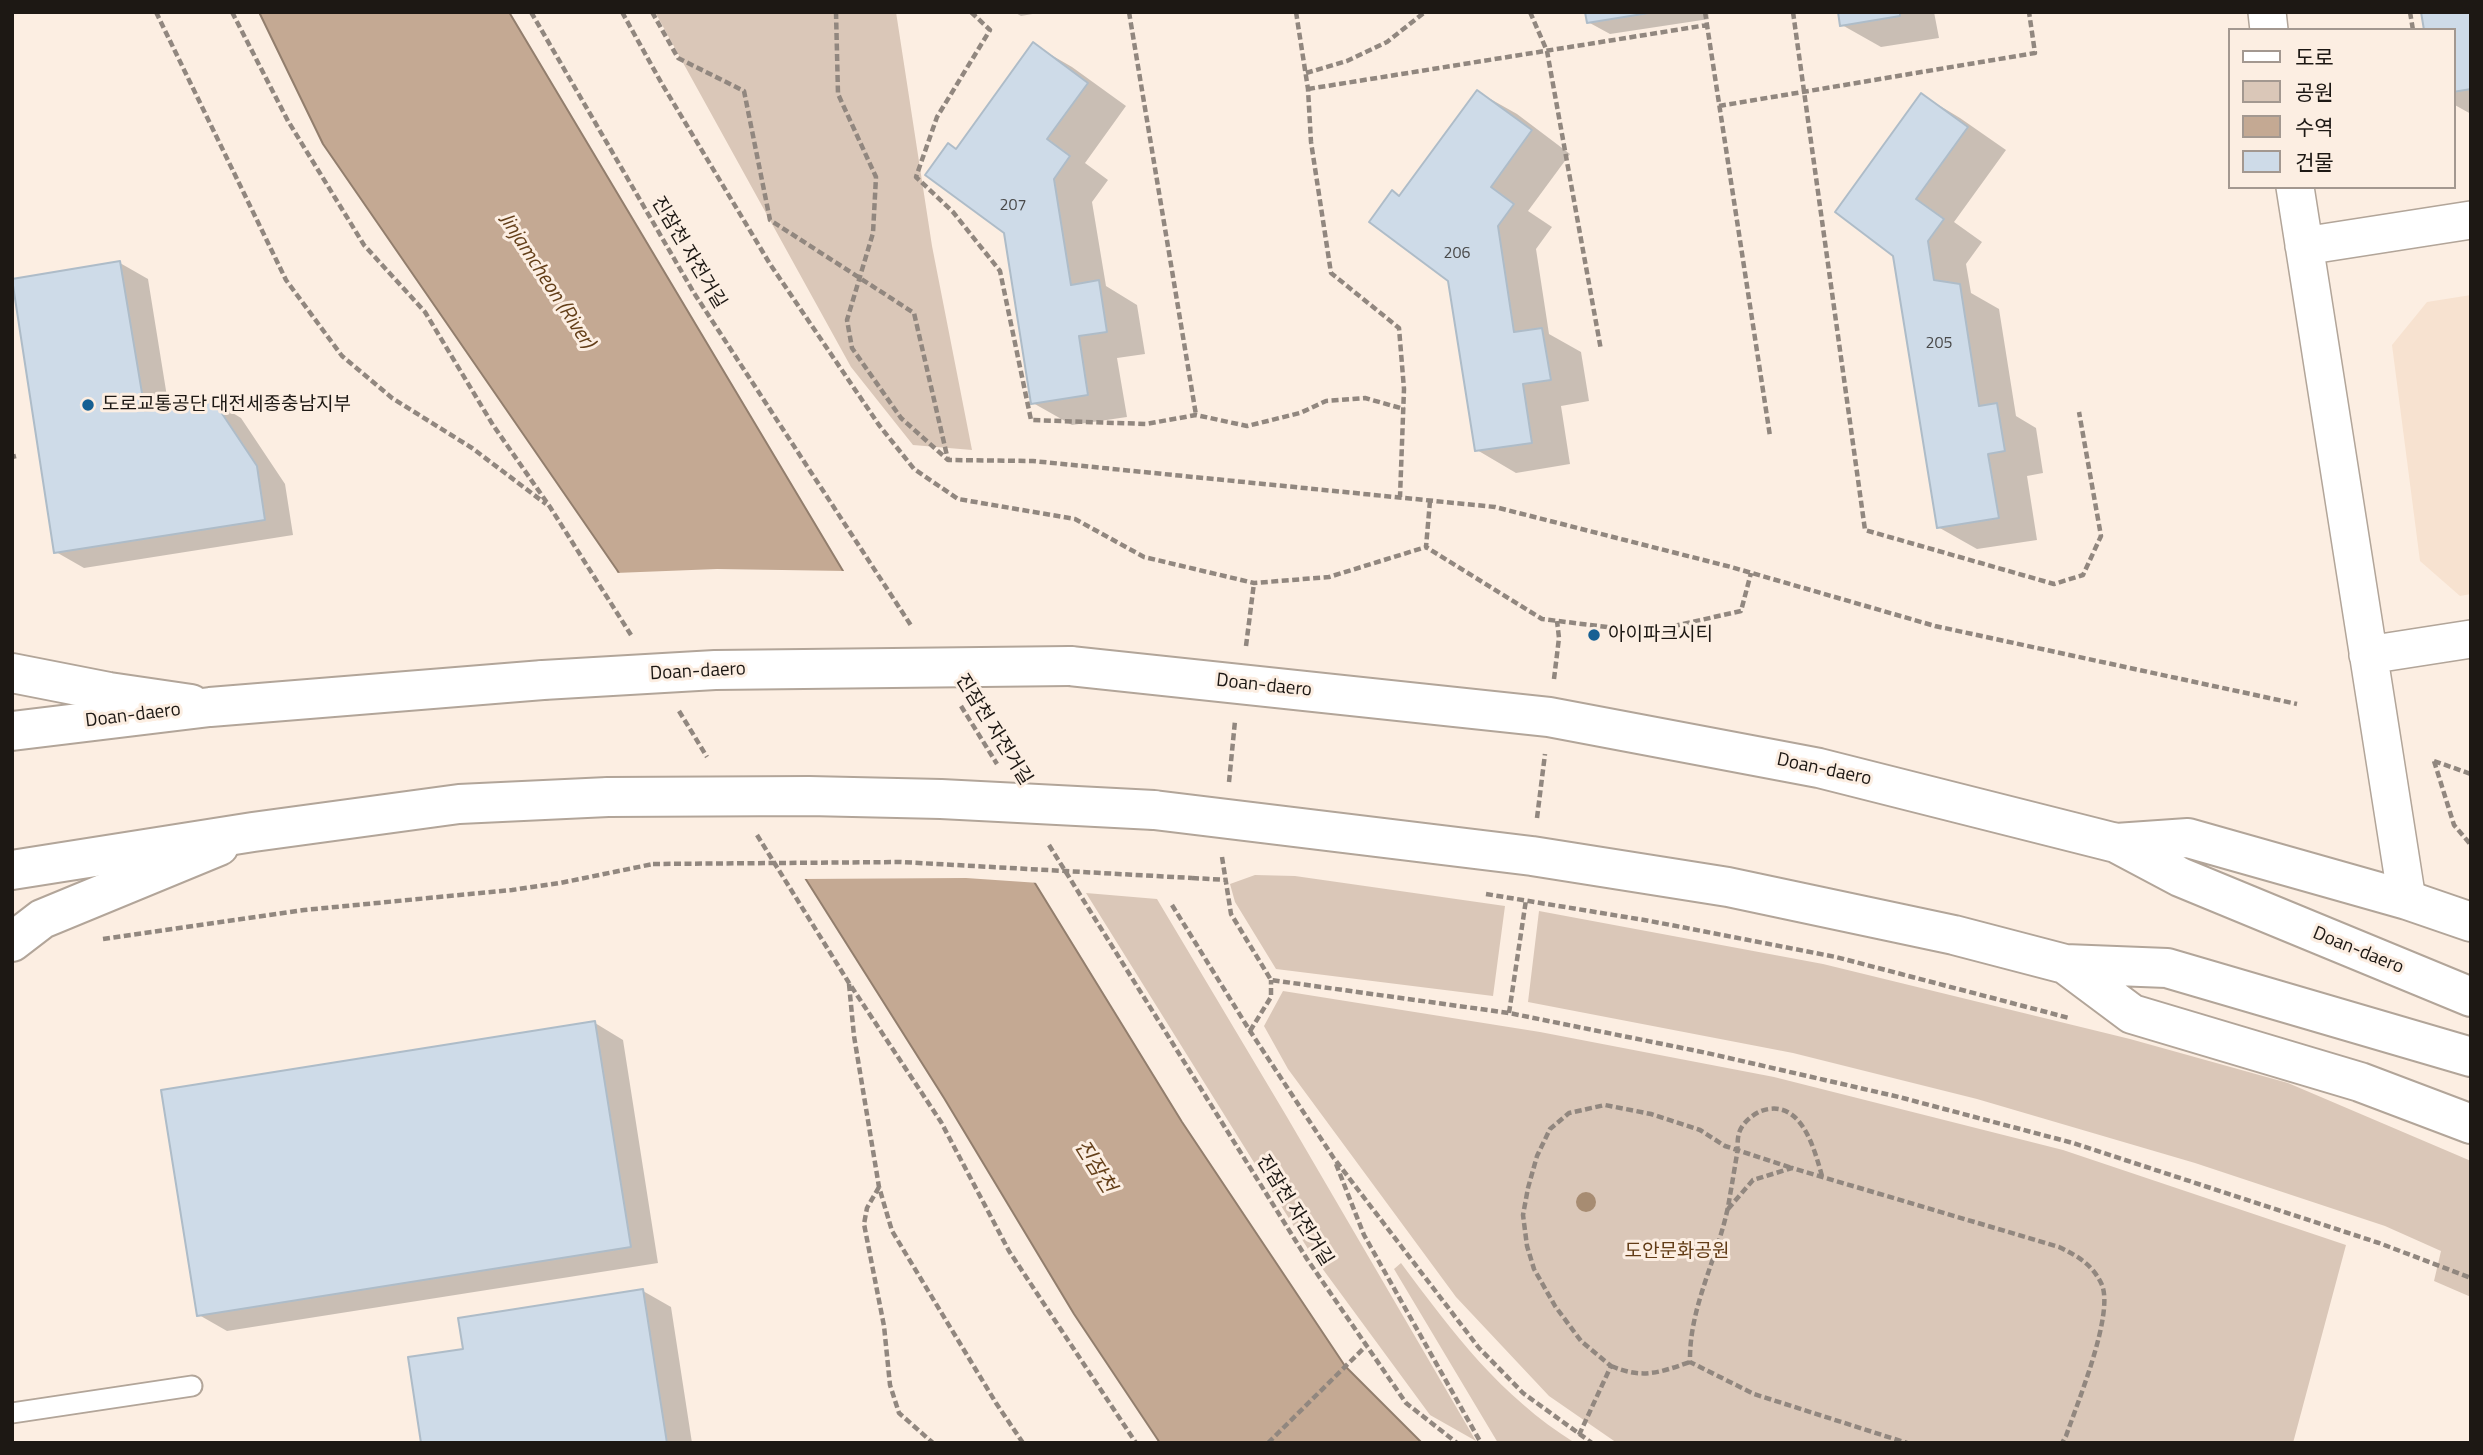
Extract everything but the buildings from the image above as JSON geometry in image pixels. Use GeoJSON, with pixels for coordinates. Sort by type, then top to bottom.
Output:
{"type":"FeatureCollection","features":[{"type":"Feature","properties":{"kind":"main road","name":"Doan-daero"},"geometry":{"type":"LineString","coordinates":[[12,731],[210,707],[543,680],[715,670],[1070,666],[1549,717],[1819,768],[2116,843],[2180,877],[2471,997]]}},
{"type":"Feature","properties":{"kind":"main road"},"geometry":{"type":"LineString","coordinates":[[12,673],[109,692],[210,707]]}},
{"type":"Feature","properties":{"kind":"main road"},"geometry":{"type":"LineString","coordinates":[[12,870],[254,832],[459,804],[608,797],[808,796],[941,799],[1154,810],[1532,856],[1728,887],[1954,935],[2065,964],[2167,968],[2471,1056]]}},
{"type":"Feature","properties":{"kind":"main road"},"geometry":{"type":"LineString","coordinates":[[12,942],[42,919],[160,868],[254,832]]}},
{"type":"Feature","properties":{"kind":"main road"},"geometry":{"type":"LineString","coordinates":[[2116,843],[2188,838],[2407,900],[2471,922]]}},
{"type":"Feature","properties":{"kind":"main road"},"geometry":{"type":"LineString","coordinates":[[2065,964],[2133,1014],[2360,1082],[2471,1124]]}},
{"type":"Feature","properties":{"kind":"street"},"geometry":{"type":"LineString","coordinates":[[2295,189],[2407,900]]}},
{"type":"Feature","properties":{"kind":"street"},"geometry":{"type":"LineString","coordinates":[[2304,246],[2471,220]]}},
{"type":"Feature","properties":{"kind":"street"},"geometry":{"type":"LineString","coordinates":[[2368,655],[2471,639]]}},
{"type":"Feature","properties":{"kind":"lane"},"geometry":{"type":"LineString","coordinates":[[12,1413],[192,1386]]}},
{"type":"Feature","properties":{"kind":"path"},"geometry":{"type":"LineString","coordinates":[[156,12],[286,280],[342,356],[392,398],[472,448],[550,507]]}},
{"type":"Feature","properties":{"kind":"path"},"geometry":{"type":"LineString","coordinates":[[232,12],[288,121],[364,245],[425,312],[493,425],[550,507],[635,641]]}},
{"type":"Feature","properties":{"kind":"path","name":"진잠천 자전거길"},"geometry":{"type":"LineString","coordinates":[[531,12],[694,293],[915,633]]}},
{"type":"Feature","properties":{"kind":"path"},"geometry":{"type":"LineString","coordinates":[[622,12],[770,264],[879,425],[914,469],[958,499],[1075,519],[1144,557],[1254,583],[1329,577],[1426,547],[1542,619],[1647,632],[1741,611],[1751,573]]}},
{"type":"Feature","properties":{"kind":"path"},"geometry":{"type":"LineString","coordinates":[[652,12],[678,58],[744,91],[770,220],[914,313],[948,460]]}},
{"type":"Feature","properties":{"kind":"path"},"geometry":{"type":"LineString","coordinates":[[836,12],[838,94],[876,177],[873,233],[847,320],[852,348],[901,418],[948,460],[1032,461],[1495,507],[1751,573],[1935,626],[2297,704]]}},
{"type":"Feature","properties":{"kind":"path"},"geometry":{"type":"LineString","coordinates":[[971,12],[990,30],[937,117],[916,177],[953,212],[1000,271],[1031,420],[1146,424],[1196,415],[1247,426],[1300,413],[1326,401],[1365,398],[1404,409]]}},
{"type":"Feature","properties":{"kind":"path"},"geometry":{"type":"LineString","coordinates":[[1129,12],[1196,415]]}},
{"type":"Feature","properties":{"kind":"path"},"geometry":{"type":"LineString","coordinates":[[1296,12],[1308,89],[1311,142],[1331,273],[1399,328],[1404,389],[1400,497]]}},
{"type":"Feature","properties":{"kind":"path"},"geometry":{"type":"LineString","coordinates":[[1306,73],[1346,61],[1387,42],[1425,12]]}},
{"type":"Feature","properties":{"kind":"path"},"geometry":{"type":"LineString","coordinates":[[1530,12],[1547,51],[1601,350]]}},
{"type":"Feature","properties":{"kind":"path"},"geometry":{"type":"LineString","coordinates":[[1705,12],[1770,436]]}},
{"type":"Feature","properties":{"kind":"path"},"geometry":{"type":"LineString","coordinates":[[1793,12],[1866,530],[2054,583],[2083,575],[2101,536],[2079,412]]}},
{"type":"Feature","properties":{"kind":"path"},"geometry":{"type":"LineString","coordinates":[[1719,106],[2035,53],[2029,12]]}},
{"type":"Feature","properties":{"kind":"path"},"geometry":{"type":"LineString","coordinates":[[1308,89],[1707,25]]}},
{"type":"Feature","properties":{"kind":"path"},"geometry":{"type":"LineString","coordinates":[[1426,547],[1430,501]]}},
{"type":"Feature","properties":{"kind":"path"},"geometry":{"type":"LineString","coordinates":[[1250,1031],[1271,997],[1271,980],[1231,914],[1222,860],[1239,684],[1251,619],[1254,583]]}},
{"type":"Feature","properties":{"kind":"path"},"geometry":{"type":"LineString","coordinates":[[1509,1013],[1558,649],[1557,621]]}},
{"type":"Feature","properties":{"kind":"path"},"geometry":{"type":"LineString","coordinates":[[672,700],[709,759]]}},
{"type":"Feature","properties":{"kind":"path","name":"진잠천 자전거길"},"geometry":{"type":"LineString","coordinates":[[959,703],[1003,773]]}},
{"type":"Feature","properties":{"kind":"path"},"geometry":{"type":"LineString","coordinates":[[2471,774],[2434,761],[2455,825],[2471,845]]}},
{"type":"Feature","properties":{"kind":"path"},"geometry":{"type":"LineString","coordinates":[[753,830],[849,983],[941,1122],[1010,1251],[1136,1443]]}},
{"type":"Feature","properties":{"kind":"path","name":"진잠천 자전거길"},"geometry":{"type":"LineString","coordinates":[[1047,843],[1307,1259],[1366,1346],[1406,1403],[1457,1443]]}},
{"type":"Feature","properties":{"kind":"path"},"geometry":{"type":"LineString","coordinates":[[96,940],[304,910],[512,890],[653,864],[901,862],[1227,880]]}},
{"type":"Feature","properties":{"kind":"path"},"geometry":{"type":"LineString","coordinates":[[1526,901],[1650,921],[1836,957],[2070,1018]]}},
{"type":"Feature","properties":{"kind":"path"},"geometry":{"type":"LineString","coordinates":[[1172,905],[1250,1031],[1333,1157],[1479,1348],[1523,1392],[1592,1443]]}},
{"type":"Feature","properties":{"kind":"path"},"geometry":{"type":"LineString","coordinates":[[1271,980],[1509,1013],[1733,1059],[1899,1097],[2073,1143],[2379,1243],[2471,1278]]}},
{"type":"Feature","properties":{"kind":"path"},"geometry":{"type":"LineString","coordinates":[[849,983],[854,1035],[879,1187],[892,1231],[1023,1443]]}},
{"type":"Feature","properties":{"kind":"path"},"geometry":{"type":"LineString","coordinates":[[1907,1443],[1754,1394],[1690,1362],[1653,1375],[1631,1374],[1611,1366],[1581,1341],[1555,1306],[1534,1269],[1527,1245],[1523,1215],[1528,1188],[1537,1156],[1550,1129],[1569,1113],[1605,1105],[1651,1114],[1700,1130],[1737,1151],[2059,1247],[2082,1258],[2103,1288],[2105,1310],[2083,1387],[2062,1443]]}},
{"type":"Feature","properties":{"kind":"path"},"geometry":{"type":"LineString","coordinates":[[1690,1362],[1689,1345],[1694,1314],[1727,1209],[1739,1133],[1748,1118],[1762,1111],[1777,1109],[1791,1114],[1801,1123],[1811,1142],[1822,1176]]}},
{"type":"Feature","properties":{"kind":"path"},"geometry":{"type":"LineString","coordinates":[[1333,1157],[1364,1235],[1481,1443]]}},
{"type":"Feature","properties":{"kind":"path"},"geometry":{"type":"LineString","coordinates":[[1727,1209],[1754,1180],[1792,1168]]}},
{"type":"Feature","properties":{"kind":"path"},"geometry":{"type":"LineString","coordinates":[[879,1187],[867,1209],[864,1224],[884,1326],[890,1385],[899,1413],[933,1443]]}},
{"type":"Feature","properties":{"kind":"path"},"geometry":{"type":"LineString","coordinates":[[1268,1443],[1366,1346]]}},
{"type":"Feature","properties":{"kind":"path"},"geometry":{"type":"LineString","coordinates":[[1579,1435],[1611,1366]]}},
{"type":"Feature","properties":{"kind":"shaded area"},"geometry":{"type":"Polygon","coordinates":[[[2471,295],[2471,594],[2460,596],[2420,561],[2392,345],[2427,302],[2471,295]]]}},
{"type":"Feature","properties":{"kind":"green space"},"geometry":{"type":"Polygon","coordinates":[[[655,12],[896,12],[932,246],[972,450],[913,445],[851,367],[655,12]]]}},
{"type":"Feature","properties":{"kind":"green space"},"geometry":{"type":"Polygon","coordinates":[[[1255,875],[1295,876],[1505,906],[1493,996],[1276,969],[1235,902],[1230,884],[1255,875]]]}},
{"type":"Feature","properties":{"kind":"green space"},"geometry":{"type":"Polygon","coordinates":[[[1086,893],[1157,899],[1476,1441],[1430,1415],[1308,1249],[1086,893]]]}},
{"type":"Feature","properties":{"kind":"green space"},"geometry":{"type":"Polygon","coordinates":[[[1539,911],[1823,964],[2130,1039],[2288,1083],[2471,1161],[2471,1297],[2434,1281],[2441,1251],[2385,1226],[2195,1163],[1977,1099],[1793,1053],[1528,1002],[1539,911]]]}},
{"type":"Feature","properties":{"kind":"green space","name":"도안문화공원"},"geometry":{"type":"Polygon","coordinates":[[[1283,991],[1540,1032],[1774,1077],[2063,1150],[2346,1245],[2293,1443],[1617,1443],[1549,1396],[1456,1297],[1288,1069],[1264,1026],[1283,991]]]}},
{"type":"Feature","properties":{"kind":"green space"},"geometry":{"type":"Polygon","coordinates":[[[1401,1263],[1479,1362],[1523,1405],[1575,1443],[1498,1443],[1394,1269],[1401,1263]]]}},
{"type":"Feature","properties":{"kind":"water"},"geometry":{"type":"Polygon","coordinates":[[[259,12],[509,12],[852,586],[1182,1122],[1345,1366],[1422,1443],[1160,1443],[1074,1314],[944,1098],[800,870],[617,570],[323,144],[259,12]]]}},
{"type":"Feature","properties":{"kind":"pier"},"geometry":{"type":"Polygon","coordinates":[[[717,569],[847,571],[1039,883],[966,878],[801,879],[615,573],[717,569]]]}},
{"type":"Feature","properties":{"kind":"place","name":"도로교통공단 대전세종충남지부"},"geometry":{"type":"Point","coordinates":[88,405]}},
{"type":"Feature","properties":{"kind":"place","name":"아이파크시티"},"geometry":{"type":"Point","coordinates":[1594,635]}},
{"type":"Feature","properties":{"kind":"water label","name":"Jinjamcheon (River)"},"geometry":{"type":"Point","coordinates":[546,281]}},
{"type":"Feature","properties":{"kind":"water label","name":"진잠천"},"geometry":{"type":"Point","coordinates":[1094,1167]}}]}
